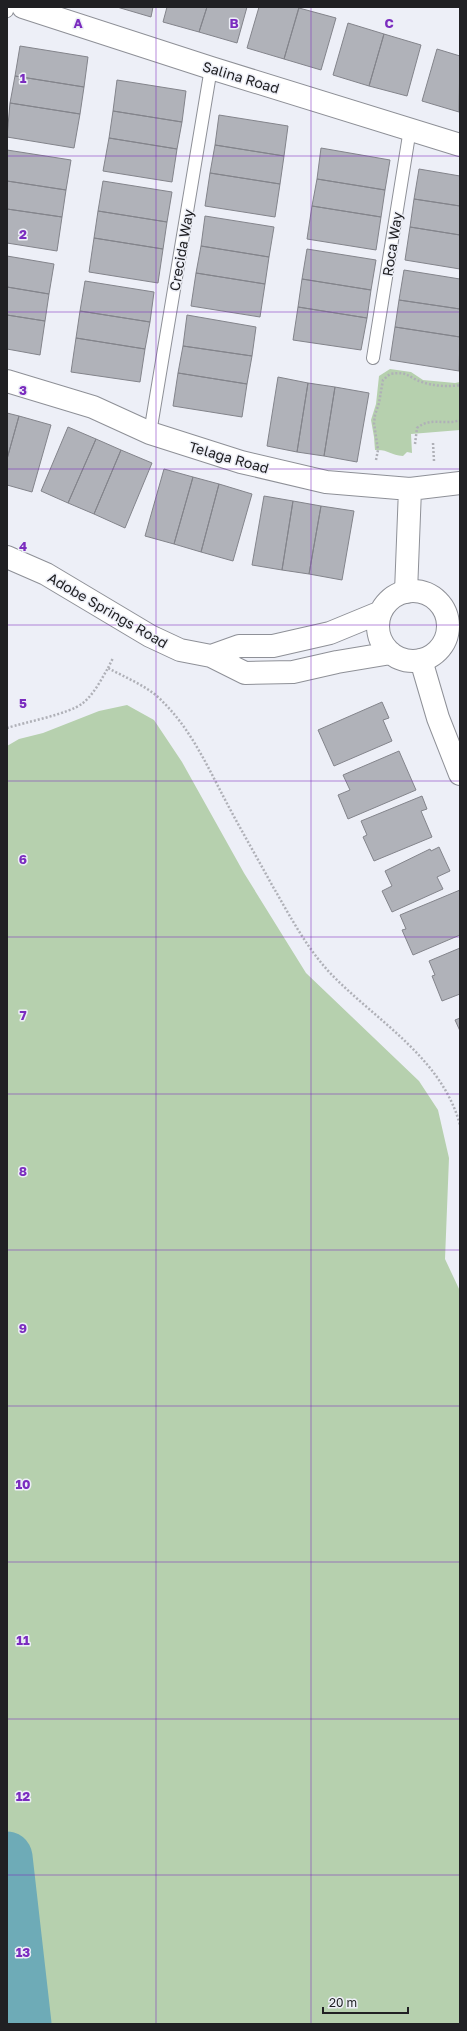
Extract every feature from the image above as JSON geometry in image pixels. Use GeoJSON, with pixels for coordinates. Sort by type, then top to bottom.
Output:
{"type":"FeatureCollection","features":[{"type":"Feature","properties":{"kind":"street","name":"Salina Road"},"geometry":{"type":"LineString","coordinates":[[23,7],[211,68],[460,144]]}},
{"type":"Feature","properties":{"kind":"street","name":"Telaga Road"},"geometry":{"type":"LineString","coordinates":[[7,381],[93,407],[150,433],[241,462],[326,482],[410,489],[460,483]]}},
{"type":"Feature","properties":{"kind":"street"},"geometry":{"type":"LineString","coordinates":[[406,592],[410,489]]}},
{"type":"Feature","properties":{"kind":"street","name":"Adobe Springs Road"},"geometry":{"type":"LineString","coordinates":[[7,557],[46,574],[150,636],[180,650],[211,656],[245,673],[293,672],[337,662],[391,653]]}},
{"type":"Feature","properties":{"kind":"street"},"geometry":{"type":"LineString","coordinates":[[416,591],[427,594],[436,600],[447,619],[448,631],[444,643],[436,652],[421,660],[402,659],[391,653],[383,644],[378,633],[380,612],[387,602],[395,596],[406,592],[416,591]]}},
{"type":"Feature","properties":{"kind":"street"},"geometry":{"type":"LineString","coordinates":[[211,656],[239,646],[273,646],[330,633],[380,612]]}},
{"type":"Feature","properties":{"kind":"street"},"geometry":{"type":"LineString","coordinates":[[421,660],[438,718],[460,774]]}},
{"type":"Feature","properties":{"kind":"lane"},"geometry":{"type":"LineString","coordinates":[[7,11],[8,7]]}},
{"type":"Feature","properties":{"kind":"lane","name":"Crecida Way"},"geometry":{"type":"LineString","coordinates":[[150,433],[211,68]]}},
{"type":"Feature","properties":{"kind":"lane","name":"Roca Way"},"geometry":{"type":"LineString","coordinates":[[373,358],[410,129]]}},
{"type":"Feature","properties":{"kind":"path"},"geometry":{"type":"LineString","coordinates":[[375,467],[378,450],[378,438],[374,424],[383,380],[390,374],[408,374],[422,382],[460,386]]}},
{"type":"Feature","properties":{"kind":"path"},"geometry":{"type":"LineString","coordinates":[[414,444],[417,428],[424,422],[454,422],[460,420]]}},
{"type":"Feature","properties":{"kind":"path"},"geometry":{"type":"LineString","coordinates":[[433,443],[434,467]]}},
{"type":"Feature","properties":{"kind":"path"},"geometry":{"type":"LineString","coordinates":[[7,728],[57,714],[82,704],[94,692],[113,658]]}},
{"type":"Feature","properties":{"kind":"path"},"geometry":{"type":"LineString","coordinates":[[108,668],[139,685],[164,702],[179,721],[197,746],[234,817],[299,933],[332,975],[380,1017],[437,1075],[450,1096],[460,1125]]}},
{"type":"Feature","properties":{"kind":"green space"},"geometry":{"type":"Polygon","coordinates":[[[390,369],[411,372],[423,380],[455,383],[460,382],[460,430],[411,434],[412,453],[407,452],[403,456],[383,450],[375,450],[371,420],[376,404],[379,376],[390,369]]]}},
{"type":"Feature","properties":{"kind":"green space"},"geometry":{"type":"Polygon","coordinates":[[[127,705],[154,720],[182,762],[244,873],[306,973],[419,1081],[438,1110],[449,1158],[445,1259],[460,1291],[460,2024],[7,2024],[7,746],[19,739],[43,733],[99,711],[127,705]]]}},
{"type":"Feature","properties":{"kind":"building"},"geometry":{"type":"Polygon","coordinates":[[[117,7],[153,7],[151,17],[117,7]]]}},
{"type":"Feature","properties":{"kind":"building"},"geometry":{"type":"Polygon","coordinates":[[[167,7],[207,7],[199,32],[163,22],[167,7]]]}},
{"type":"Feature","properties":{"kind":"building"},"geometry":{"type":"Polygon","coordinates":[[[207,7],[247,7],[237,43],[199,32],[207,7]]]}},
{"type":"Feature","properties":{"kind":"building"},"geometry":{"type":"Polygon","coordinates":[[[259,7],[299,7],[284,59],[247,48],[259,7]]]}},
{"type":"Feature","properties":{"kind":"building"},"geometry":{"type":"Polygon","coordinates":[[[299,8],[336,18],[321,70],[284,59],[299,8]]]}},
{"type":"Feature","properties":{"kind":"building"},"geometry":{"type":"Polygon","coordinates":[[[348,23],[384,34],[369,86],[333,75],[348,23]]]}},
{"type":"Feature","properties":{"kind":"building"},"geometry":{"type":"Polygon","coordinates":[[[384,34],[421,45],[407,96],[369,86],[384,34]]]}},
{"type":"Feature","properties":{"kind":"building"},"geometry":{"type":"Polygon","coordinates":[[[20,46],[88,57],[84,87],[15,76],[20,46]]]}},
{"type":"Feature","properties":{"kind":"building"},"geometry":{"type":"Polygon","coordinates":[[[437,49],[460,56],[459,112],[422,101],[437,49]]]}},
{"type":"Feature","properties":{"kind":"building"},"geometry":{"type":"Polygon","coordinates":[[[15,76],[84,87],[80,114],[10,103],[15,76]]]}},
{"type":"Feature","properties":{"kind":"building"},"geometry":{"type":"Polygon","coordinates":[[[117,80],[186,91],[182,122],[113,111],[117,80]]]}},
{"type":"Feature","properties":{"kind":"building"},"geometry":{"type":"Polygon","coordinates":[[[10,103],[80,114],[74,148],[7,137],[10,103]]]}},
{"type":"Feature","properties":{"kind":"building"},"geometry":{"type":"Polygon","coordinates":[[[113,111],[182,122],[177,149],[109,138],[113,111]]]}},
{"type":"Feature","properties":{"kind":"building"},"geometry":{"type":"Polygon","coordinates":[[[219,115],[288,126],[284,156],[215,145],[219,115]]]}},
{"type":"Feature","properties":{"kind":"building"},"geometry":{"type":"Polygon","coordinates":[[[109,138],[177,149],[172,182],[103,171],[109,138]]]}},
{"type":"Feature","properties":{"kind":"building"},"geometry":{"type":"Polygon","coordinates":[[[215,145],[284,156],[280,184],[210,173],[215,145]]]}},
{"type":"Feature","properties":{"kind":"building"},"geometry":{"type":"Polygon","coordinates":[[[321,148],[390,160],[385,190],[317,179],[321,148]]]}},
{"type":"Feature","properties":{"kind":"building"},"geometry":{"type":"Polygon","coordinates":[[[7,150],[71,160],[66,190],[7,181],[7,150]]]}},
{"type":"Feature","properties":{"kind":"building"},"geometry":{"type":"Polygon","coordinates":[[[419,169],[460,176],[460,206],[414,199],[419,169]]]}},
{"type":"Feature","properties":{"kind":"building"},"geometry":{"type":"Polygon","coordinates":[[[210,173],[280,184],[275,217],[205,206],[210,173]]]}},
{"type":"Feature","properties":{"kind":"building"},"geometry":{"type":"Polygon","coordinates":[[[317,179],[385,190],[381,217],[312,206],[317,179]]]}},
{"type":"Feature","properties":{"kind":"building"},"geometry":{"type":"Polygon","coordinates":[[[7,181],[66,190],[62,217],[7,209],[7,181]]]}},
{"type":"Feature","properties":{"kind":"building"},"geometry":{"type":"Polygon","coordinates":[[[103,181],[172,192],[167,222],[98,211],[103,181]]]}},
{"type":"Feature","properties":{"kind":"building"},"geometry":{"type":"Polygon","coordinates":[[[414,199],[460,206],[460,235],[410,227],[414,199]]]}},
{"type":"Feature","properties":{"kind":"building"},"geometry":{"type":"Polygon","coordinates":[[[312,206],[381,217],[376,250],[307,239],[312,206]]]}},
{"type":"Feature","properties":{"kind":"building"},"geometry":{"type":"Polygon","coordinates":[[[7,209],[62,217],[57,251],[7,243],[7,209]]]}},
{"type":"Feature","properties":{"kind":"building"},"geometry":{"type":"Polygon","coordinates":[[[98,211],[167,222],[163,249],[94,238],[98,211]]]}},
{"type":"Feature","properties":{"kind":"building"},"geometry":{"type":"Polygon","coordinates":[[[205,216],[274,227],[269,257],[201,246],[205,216]]]}},
{"type":"Feature","properties":{"kind":"building"},"geometry":{"type":"Polygon","coordinates":[[[410,227],[460,235],[460,269],[405,260],[410,227]]]}},
{"type":"Feature","properties":{"kind":"building"},"geometry":{"type":"Polygon","coordinates":[[[94,238],[163,249],[158,283],[89,272],[94,238]]]}},
{"type":"Feature","properties":{"kind":"building"},"geometry":{"type":"Polygon","coordinates":[[[201,246],[269,257],[265,284],[196,273],[201,246]]]}},
{"type":"Feature","properties":{"kind":"building"},"geometry":{"type":"Polygon","coordinates":[[[307,249],[376,260],[371,290],[302,279],[307,249]]]}},
{"type":"Feature","properties":{"kind":"building"},"geometry":{"type":"Polygon","coordinates":[[[7,256],[54,264],[49,294],[7,287],[7,256]]]}},
{"type":"Feature","properties":{"kind":"building"},"geometry":{"type":"Polygon","coordinates":[[[404,270],[460,279],[460,309],[399,300],[404,270]]]}},
{"type":"Feature","properties":{"kind":"building"},"geometry":{"type":"Polygon","coordinates":[[[196,273],[265,284],[260,317],[191,306],[196,273]]]}},
{"type":"Feature","properties":{"kind":"building"},"geometry":{"type":"Polygon","coordinates":[[[302,279],[371,290],[367,318],[298,307],[302,279]]]}},
{"type":"Feature","properties":{"kind":"building"},"geometry":{"type":"Polygon","coordinates":[[[85,281],[154,292],[150,322],[80,311],[85,281]]]}},
{"type":"Feature","properties":{"kind":"building"},"geometry":{"type":"Polygon","coordinates":[[[7,287],[49,294],[45,321],[7,315],[7,287]]]}},
{"type":"Feature","properties":{"kind":"building"},"geometry":{"type":"Polygon","coordinates":[[[399,300],[460,309],[460,337],[395,327],[399,300]]]}},
{"type":"Feature","properties":{"kind":"building"},"geometry":{"type":"Polygon","coordinates":[[[298,307],[367,318],[361,350],[293,340],[298,307]]]}},
{"type":"Feature","properties":{"kind":"building"},"geometry":{"type":"Polygon","coordinates":[[[80,311],[150,322],[145,349],[76,338],[80,311]]]}},
{"type":"Feature","properties":{"kind":"building"},"geometry":{"type":"Polygon","coordinates":[[[7,315],[45,321],[40,355],[7,349],[7,315]]]}},
{"type":"Feature","properties":{"kind":"building"},"geometry":{"type":"Polygon","coordinates":[[[187,315],[256,327],[252,356],[183,346],[187,315]]]}},
{"type":"Feature","properties":{"kind":"building"},"geometry":{"type":"Polygon","coordinates":[[[395,327],[460,337],[459,371],[390,360],[395,327]]]}},
{"type":"Feature","properties":{"kind":"building"},"geometry":{"type":"Polygon","coordinates":[[[76,338],[145,349],[140,382],[71,372],[76,338]]]}},
{"type":"Feature","properties":{"kind":"building"},"geometry":{"type":"Polygon","coordinates":[[[183,346],[252,356],[247,384],[178,373],[183,346]]]}},
{"type":"Feature","properties":{"kind":"building"},"geometry":{"type":"Polygon","coordinates":[[[178,373],[247,384],[242,417],[173,406],[178,373]]]}},
{"type":"Feature","properties":{"kind":"building"},"geometry":{"type":"Polygon","coordinates":[[[278,377],[308,383],[297,452],[267,446],[278,377]]]}},
{"type":"Feature","properties":{"kind":"building"},"geometry":{"type":"Polygon","coordinates":[[[308,383],[335,387],[324,456],[297,452],[308,383]]]}},
{"type":"Feature","properties":{"kind":"building"},"geometry":{"type":"Polygon","coordinates":[[[335,387],[369,393],[357,462],[324,456],[335,387]]]}},
{"type":"Feature","properties":{"kind":"building"},"geometry":{"type":"Polygon","coordinates":[[[7,413],[19,416],[7,459],[7,413]]]}},
{"type":"Feature","properties":{"kind":"building"},"geometry":{"type":"Polygon","coordinates":[[[19,416],[51,425],[32,492],[7,485],[7,459],[19,416]]]}},
{"type":"Feature","properties":{"kind":"building"},"geometry":{"type":"Polygon","coordinates":[[[68,427],[96,439],[68,503],[41,491],[68,427]]]}},
{"type":"Feature","properties":{"kind":"building"},"geometry":{"type":"Polygon","coordinates":[[[96,439],[121,450],[94,514],[68,503],[96,439]]]}},
{"type":"Feature","properties":{"kind":"building"},"geometry":{"type":"Polygon","coordinates":[[[121,450],[152,463],[125,528],[94,514],[121,450]]]}},
{"type":"Feature","properties":{"kind":"building"},"geometry":{"type":"Polygon","coordinates":[[[164,469],[193,477],[174,544],[145,536],[164,469]]]}},
{"type":"Feature","properties":{"kind":"building"},"geometry":{"type":"Polygon","coordinates":[[[193,477],[219,484],[201,552],[174,544],[193,477]]]}},
{"type":"Feature","properties":{"kind":"building"},"geometry":{"type":"Polygon","coordinates":[[[219,484],[252,494],[233,561],[201,552],[219,484]]]}},
{"type":"Feature","properties":{"kind":"building"},"geometry":{"type":"Polygon","coordinates":[[[264,496],[293,501],[282,570],[252,565],[264,496]]]}},
{"type":"Feature","properties":{"kind":"building"},"geometry":{"type":"Polygon","coordinates":[[[293,501],[321,506],[309,574],[282,570],[293,501]]]}},
{"type":"Feature","properties":{"kind":"building"},"geometry":{"type":"Polygon","coordinates":[[[321,506],[354,511],[342,580],[309,574],[321,506]]]}},
{"type":"Feature","properties":{"kind":"building"},"geometry":{"type":"Polygon","coordinates":[[[382,702],[389,718],[383,720],[392,741],[334,766],[318,730],[382,702]]]}},
{"type":"Feature","properties":{"kind":"building"},"geometry":{"type":"Polygon","coordinates":[[[399,751],[416,790],[348,819],[338,795],[350,790],[343,775],[399,751]]]}},
{"type":"Feature","properties":{"kind":"building"},"geometry":{"type":"Polygon","coordinates":[[[422,796],[427,809],[421,811],[432,837],[374,861],[363,837],[367,835],[361,821],[422,796]]]}},
{"type":"Feature","properties":{"kind":"building"},"geometry":{"type":"Polygon","coordinates":[[[439,847],[450,871],[437,877],[443,889],[392,912],[382,891],[392,886],[385,871],[430,849],[431,851],[439,847]]]}},
{"type":"Feature","properties":{"kind":"building"},"geometry":{"type":"Polygon","coordinates":[[[460,890],[460,935],[413,955],[402,930],[406,929],[400,915],[460,890]]]}},
{"type":"Feature","properties":{"kind":"building"},"geometry":{"type":"Polygon","coordinates":[[[460,948],[460,994],[442,1001],[432,976],[435,975],[429,961],[460,948]]]}},
{"type":"Feature","properties":{"kind":"building"},"geometry":{"type":"Polygon","coordinates":[[[460,1018],[460,1031],[455,1020],[460,1018]]]}},
{"type":"Feature","properties":{"kind":"waterway"},"geometry":{"type":"LineString","coordinates":[[7,1857],[26,2024]]}}]}
